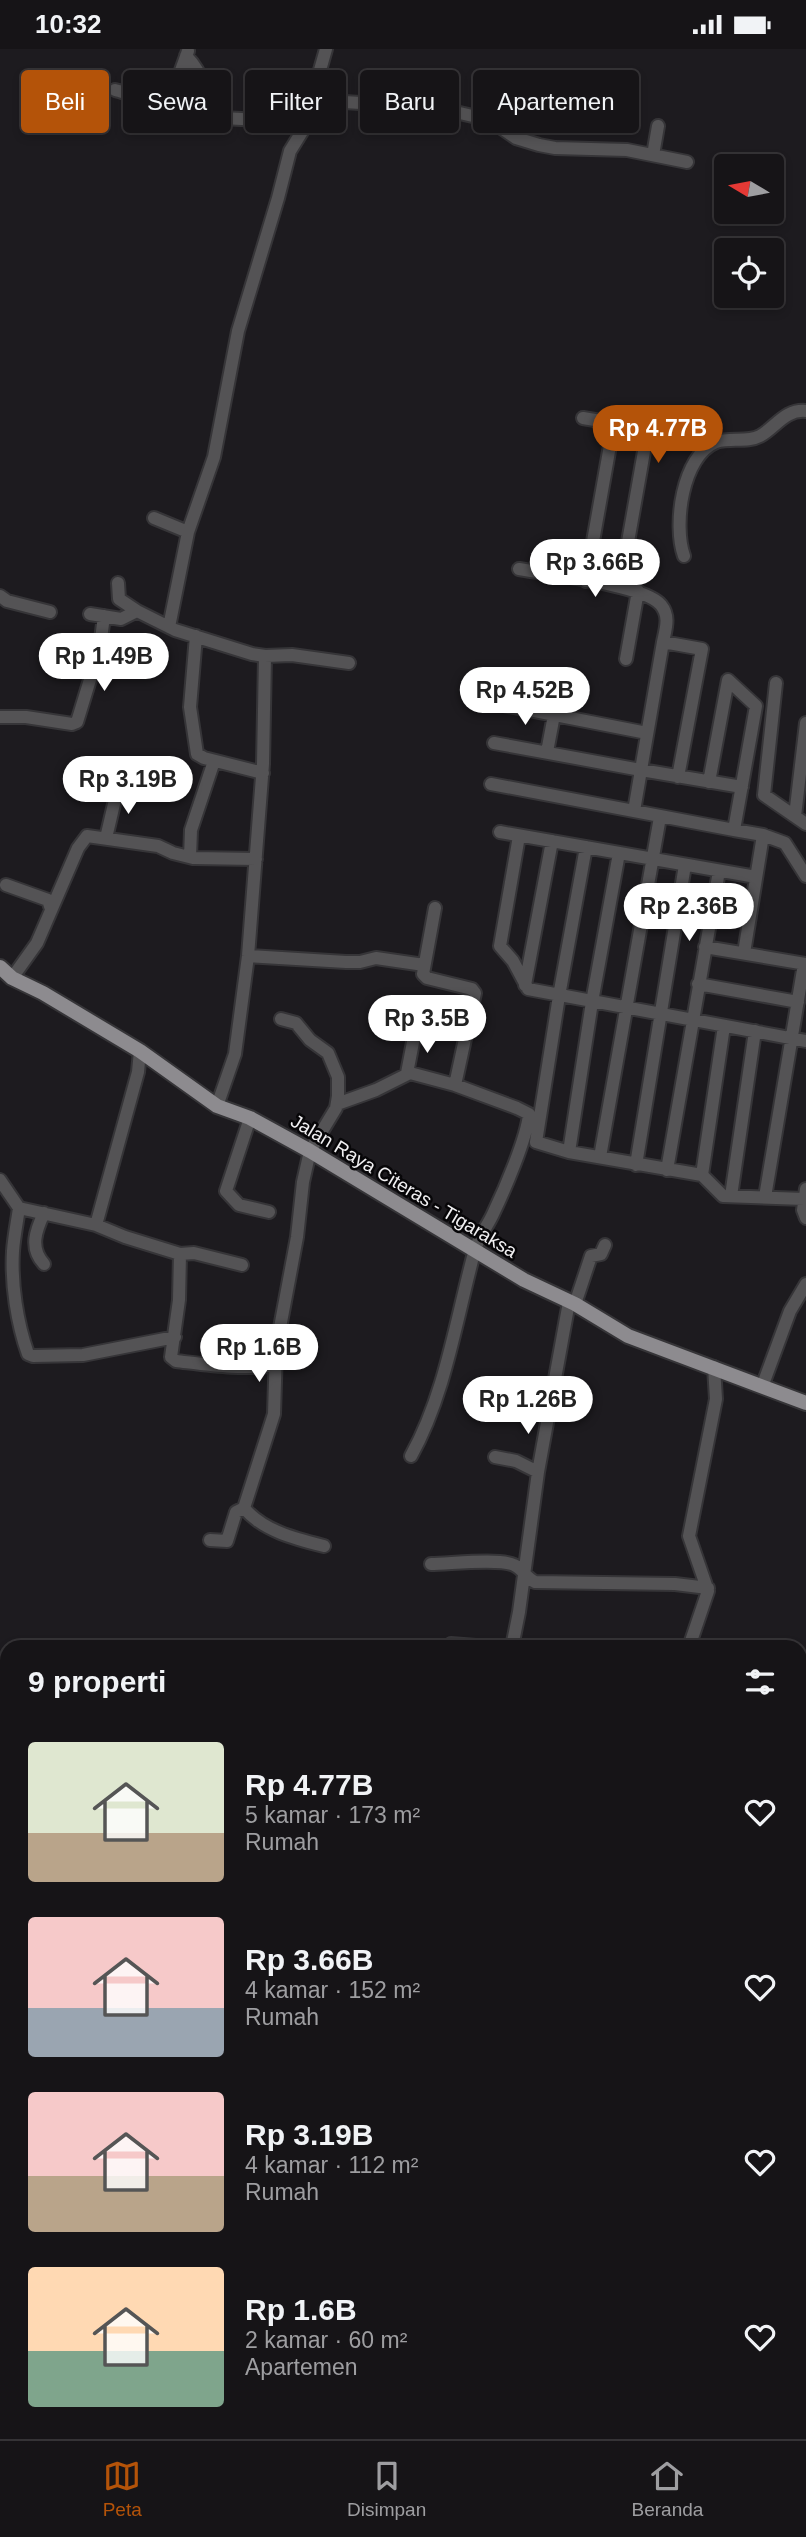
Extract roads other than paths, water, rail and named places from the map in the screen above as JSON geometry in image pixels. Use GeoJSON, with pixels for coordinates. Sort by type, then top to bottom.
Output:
{"type":"FeatureCollection","features":[{"type":"Feature","properties":{"kind":"main road","name":"Jalan Raya Citeras - Tigaraksa"},"geometry":{"type":"LineString","coordinates":[[0,967],[12,978],[43,993],[140,1051],[217,1106],[250,1118],[310,1151],[524,1280],[572,1303],[628,1336],[806,1403]]}},
{"type":"Feature","properties":{"kind":"street"},"geometry":{"type":"LineString","coordinates":[[321,70],[326,49]]}},
{"type":"Feature","properties":{"kind":"street"},"geometry":{"type":"LineString","coordinates":[[115,90],[166,103],[170,101],[188,53]]}},
{"type":"Feature","properties":{"kind":"street"},"geometry":{"type":"LineString","coordinates":[[188,53],[198,73],[204,105],[214,116],[245,120]]}},
{"type":"Feature","properties":{"kind":"street"},"geometry":{"type":"LineString","coordinates":[[346,102],[452,111],[490,120],[516,138],[539,145],[627,150],[687,162]]}},
{"type":"Feature","properties":{"kind":"street"},"geometry":{"type":"LineString","coordinates":[[653,155],[659,126]]}},
{"type":"Feature","properties":{"kind":"street"},"geometry":{"type":"LineString","coordinates":[[169,627],[188,532],[214,457],[237,331],[290,151],[301,133]]}},
{"type":"Feature","properties":{"kind":"street"},"geometry":{"type":"LineString","coordinates":[[684,556],[679,516],[689,471],[696,460],[716,442],[759,437],[791,413],[806,411]]}},
{"type":"Feature","properties":{"kind":"street"},"geometry":{"type":"LineString","coordinates":[[583,418],[648,429],[620,587]]}},
{"type":"Feature","properties":{"kind":"street"},"geometry":{"type":"LineString","coordinates":[[586,581],[614,423]]}},
{"type":"Feature","properties":{"kind":"street"},"geometry":{"type":"LineString","coordinates":[[154,518],[188,532]]}},
{"type":"Feature","properties":{"kind":"street"},"geometry":{"type":"LineString","coordinates":[[519,569],[638,591],[651,596],[664,611],[667,618],[634,811]]}},
{"type":"Feature","properties":{"kind":"street"},"geometry":{"type":"LineString","coordinates":[[118,583],[117,594],[120,599],[169,627],[265,656],[292,655],[349,663]]}},
{"type":"Feature","properties":{"kind":"street"},"geometry":{"type":"LineString","coordinates":[[626,659],[638,591]]}},
{"type":"Feature","properties":{"kind":"street"},"geometry":{"type":"LineString","coordinates":[[0,596],[7,601],[50,612]]}},
{"type":"Feature","properties":{"kind":"street"},"geometry":{"type":"LineString","coordinates":[[90,614],[121,619],[137,611]]}},
{"type":"Feature","properties":{"kind":"street"},"geometry":{"type":"LineString","coordinates":[[0,717],[26,717],[72,724],[77,722],[100,646],[104,616]]}},
{"type":"Feature","properties":{"kind":"street"},"geometry":{"type":"LineString","coordinates":[[196,636],[190,707],[195,747],[200,756],[263,772]]}},
{"type":"Feature","properties":{"kind":"street"},"geometry":{"type":"LineString","coordinates":[[663,642],[702,649],[678,777]]}},
{"type":"Feature","properties":{"kind":"street"},"geometry":{"type":"LineString","coordinates":[[217,1106],[235,1054],[248,956],[263,772],[267,662],[265,656]]}},
{"type":"Feature","properties":{"kind":"street"},"geometry":{"type":"LineString","coordinates":[[709,782],[728,680],[756,706],[734,829]]}},
{"type":"Feature","properties":{"kind":"street"},"geometry":{"type":"LineString","coordinates":[[776,683],[764,795],[801,820]]}},
{"type":"Feature","properties":{"kind":"street"},"geometry":{"type":"LineString","coordinates":[[503,705],[647,733]]}},
{"type":"Feature","properties":{"kind":"street"},"geometry":{"type":"LineString","coordinates":[[547,753],[554,715]]}},
{"type":"Feature","properties":{"kind":"street"},"geometry":{"type":"LineString","coordinates":[[801,820],[806,723]]}},
{"type":"Feature","properties":{"kind":"street"},"geometry":{"type":"LineString","coordinates":[[495,743],[742,787]]}},
{"type":"Feature","properties":{"kind":"street"},"geometry":{"type":"LineString","coordinates":[[190,857],[191,830],[214,761]]}},
{"type":"Feature","properties":{"kind":"street"},"geometry":{"type":"LineString","coordinates":[[491,785],[763,835],[785,843],[806,876]]}},
{"type":"Feature","properties":{"kind":"street"},"geometry":{"type":"LineString","coordinates":[[106,838],[118,787]]}},
{"type":"Feature","properties":{"kind":"street"},"geometry":{"type":"LineString","coordinates":[[600,1157],[660,817]]}},
{"type":"Feature","properties":{"kind":"street"},"geometry":{"type":"LineString","coordinates":[[499,832],[756,877]]}},
{"type":"Feature","properties":{"kind":"street"},"geometry":{"type":"LineString","coordinates":[[744,953],[763,835]]}},
{"type":"Feature","properties":{"kind":"street"},"geometry":{"type":"LineString","coordinates":[[12,978],[37,943],[83,839],[94,836],[159,846],[190,857],[215,860],[256,859]]}},
{"type":"Feature","properties":{"kind":"street"},"geometry":{"type":"LineString","coordinates":[[519,836],[500,946],[513,961],[525,985],[536,992],[806,1041]]}},
{"type":"Feature","properties":{"kind":"street"},"geometry":{"type":"LineString","coordinates":[[525,985],[552,841]]}},
{"type":"Feature","properties":{"kind":"street"},"geometry":{"type":"LineString","coordinates":[[586,848],[559,996],[537,1142],[569,1152],[702,1175],[723,1196],[805,1194],[803,1210],[806,1218]]}},
{"type":"Feature","properties":{"kind":"street"},"geometry":{"type":"LineString","coordinates":[[569,1152],[619,853]]}},
{"type":"Feature","properties":{"kind":"street"},"geometry":{"type":"LineString","coordinates":[[636,1165],[685,865]]}},
{"type":"Feature","properties":{"kind":"street"},"geometry":{"type":"LineString","coordinates":[[667,1170],[719,871]]}},
{"type":"Feature","properties":{"kind":"street"},"geometry":{"type":"LineString","coordinates":[[5,885],[48,900],[51,909]]}},
{"type":"Feature","properties":{"kind":"street"},"geometry":{"type":"LineString","coordinates":[[435,908],[423,974],[427,978],[472,989],[475,993],[455,1085]]}},
{"type":"Feature","properties":{"kind":"street"},"geometry":{"type":"LineString","coordinates":[[705,947],[805,964],[765,1197]]}},
{"type":"Feature","properties":{"kind":"street"},"geometry":{"type":"LineString","coordinates":[[248,956],[360,963],[376,958],[424,965]]}},
{"type":"Feature","properties":{"kind":"street"},"geometry":{"type":"LineString","coordinates":[[698,984],[798,1002]]}},
{"type":"Feature","properties":{"kind":"street"},"geometry":{"type":"LineString","coordinates":[[210,1540],[227,1541],[236,1512],[244,1508],[274,1415],[276,1349],[310,1151],[337,1104],[338,1077],[328,1053],[310,1040],[296,1023],[281,1019]]}},
{"type":"Feature","properties":{"kind":"street"},"geometry":{"type":"LineString","coordinates":[[702,1175],[724,1026]]}},
{"type":"Feature","properties":{"kind":"street"},"geometry":{"type":"LineString","coordinates":[[731,1196],[755,1031]]}},
{"type":"Feature","properties":{"kind":"street"},"geometry":{"type":"LineString","coordinates":[[407,1073],[415,1032]]}},
{"type":"Feature","properties":{"kind":"street"},"geometry":{"type":"LineString","coordinates":[[96,1225],[138,1072],[140,1051]]}},
{"type":"Feature","properties":{"kind":"street"},"geometry":{"type":"LineString","coordinates":[[337,1104],[376,1090],[407,1073],[455,1085],[527,1112],[529,1117],[493,1214],[474,1250],[467,1285],[426,1429],[411,1456]]}},
{"type":"Feature","properties":{"kind":"street"},"geometry":{"type":"LineString","coordinates":[[250,1118],[226,1191],[239,1205],[269,1212]]}},
{"type":"Feature","properties":{"kind":"street"},"geometry":{"type":"LineString","coordinates":[[0,1180],[8,1188],[19,1208],[12,1271],[28,1354],[83,1355],[175,1337]]}},
{"type":"Feature","properties":{"kind":"street"},"geometry":{"type":"LineString","coordinates":[[19,1208],[96,1225],[180,1254],[194,1253],[242,1265]]}},
{"type":"Feature","properties":{"kind":"street"},"geometry":{"type":"LineString","coordinates":[[44,1213],[36,1231],[35,1243],[38,1257],[44,1264]]}},
{"type":"Feature","properties":{"kind":"street"},"geometry":{"type":"LineString","coordinates":[[513,1640],[538,1472],[572,1303],[590,1256],[600,1255],[604,1245]]}},
{"type":"Feature","properties":{"kind":"street"},"geometry":{"type":"LineString","coordinates":[[180,1254],[179,1300],[172,1357],[176,1361],[241,1368],[276,1365]]}},
{"type":"Feature","properties":{"kind":"street"},"geometry":{"type":"LineString","coordinates":[[762,1387],[790,1311],[806,1284]]}},
{"type":"Feature","properties":{"kind":"street"},"geometry":{"type":"LineString","coordinates":[[691,1640],[708,1588],[689,1537],[716,1399],[715,1367]]}},
{"type":"Feature","properties":{"kind":"street"},"geometry":{"type":"LineString","coordinates":[[495,1457],[516,1461],[538,1472]]}},
{"type":"Feature","properties":{"kind":"street"},"geometry":{"type":"LineString","coordinates":[[244,1508],[273,1529],[293,1539],[324,1546]]}},
{"type":"Feature","properties":{"kind":"street"},"geometry":{"type":"LineString","coordinates":[[431,1564],[506,1562],[519,1568],[524,1575],[536,1582],[675,1584],[708,1588]]}}]}
